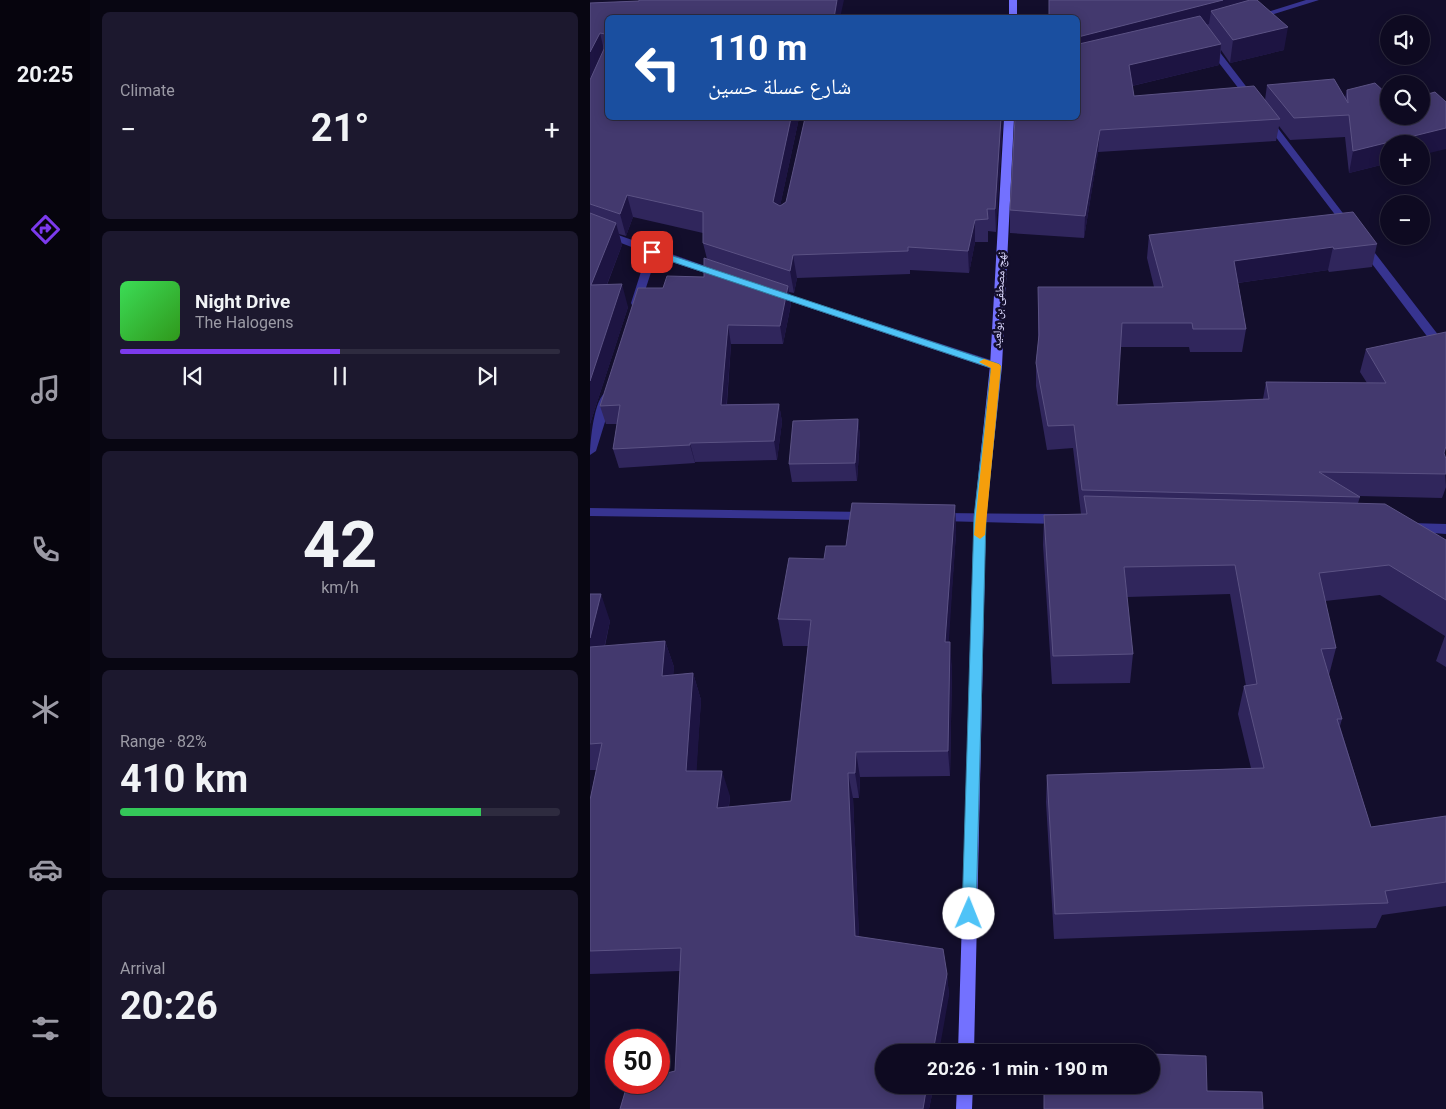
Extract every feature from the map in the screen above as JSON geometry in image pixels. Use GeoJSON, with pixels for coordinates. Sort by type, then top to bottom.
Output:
{"type":"FeatureCollection","features":[{"type":"Feature","properties":{"kind":"main road"},"geometry":{"type":"LineString","coordinates":[[1013,15],[1014,0]]}},
{"type":"Feature","properties":{"kind":"main road","name":"نهج مصطفى بن بولعيد"},"geometry":{"type":"LineString","coordinates":[[966,1044],[980,517],[996,366],[1009,120]]}},
{"type":"Feature","properties":{"kind":"main road"},"geometry":{"type":"LineString","coordinates":[[964,1109],[965,1094]]}},
{"type":"Feature","properties":{"kind":"street"},"geometry":{"type":"LineString","coordinates":[[1248,19],[1315,0]]}},
{"type":"Feature","properties":{"kind":"street"},"geometry":{"type":"LineString","coordinates":[[1200,32],[1446,354]]}},
{"type":"Feature","properties":{"kind":"street"},"geometry":{"type":"LineString","coordinates":[[590,228],[652,252],[736,280]]}},
{"type":"Feature","properties":{"kind":"street"},"geometry":{"type":"LineString","coordinates":[[631,318],[652,252]]}},
{"type":"Feature","properties":{"kind":"street"},"geometry":{"type":"LineString","coordinates":[[763,289],[996,366]]}},
{"type":"Feature","properties":{"kind":"street"},"geometry":{"type":"LineString","coordinates":[[590,451],[611,385]]}},
{"type":"Feature","properties":{"kind":"street"},"geometry":{"type":"LineString","coordinates":[[590,512],[883,516]]}},
{"type":"Feature","properties":{"kind":"street"},"geometry":{"type":"LineString","coordinates":[[931,517],[1070,519]]}},
{"type":"Feature","properties":{"kind":"street"},"geometry":{"type":"LineString","coordinates":[[1427,540],[1398,531],[1446,529]]}},
{"type":"Feature","properties":{"kind":"building"},"geometry":{"type":"Polygon","coordinates":[[[837,0],[834,15],[605,15],[605,34],[600,33],[590,52],[590,3],[837,0]]]}},
{"type":"Feature","properties":{"kind":"building"},"geometry":{"type":"Polygon","coordinates":[[[1049,0],[1223,0],[1080,36],[1080,15],[1049,15],[1049,0]]]}},
{"type":"Feature","properties":{"kind":"building"},"geometry":{"type":"Polygon","coordinates":[[[1250,0],[1257,0],[1288,27],[1233,40],[1211,11],[1250,0]]]}},
{"type":"Feature","properties":{"kind":"building"},"geometry":{"type":"Polygon","coordinates":[[[1200,16],[1221,44],[1129,65],[1134,96],[1254,86],[1280,119],[1100,130],[1085,216],[1010,210],[1015,120],[1080,120],[1080,44],[1200,16]]]}},
{"type":"Feature","properties":{"kind":"building"},"geometry":{"type":"Polygon","coordinates":[[[605,34],[605,120],[791,120],[773,202],[780,206],[786,202],[805,120],[1001,120],[995,209],[987,209],[988,219],[975,220],[968,251],[908,247],[908,251],[793,255],[790,271],[703,243],[703,212],[627,195],[620,214],[590,204],[590,80],[604,49],[605,34]]]}},
{"type":"Feature","properties":{"kind":"building"},"geometry":{"type":"Polygon","coordinates":[[[1334,79],[1348,103],[1347,90],[1375,83],[1380,88],[1380,125],[1430,125],[1430,93],[1435,92],[1446,102],[1446,128],[1418,135],[1380,135],[1380,144],[1353,151],[1349,115],[1294,118],[1267,85],[1334,79]]]}},
{"type":"Feature","properties":{"kind":"building"},"geometry":{"type":"Polygon","coordinates":[[[1353,212],[1377,244],[1334,249],[1333,247],[1234,261],[1246,329],[1193,329],[1192,323],[1122,323],[1117,405],[1269,399],[1266,382],[1386,383],[1366,349],[1446,332],[1446,446],[1444,453],[1446,474],[1319,472],[1360,497],[1082,490],[1074,425],[1048,426],[1036,363],[1039,335],[1038,287],[1163,287],[1149,235],[1353,212]]]}},
{"type":"Feature","properties":{"kind":"building"},"geometry":{"type":"Polygon","coordinates":[[[590,213],[616,223],[591,285],[622,284],[590,381],[590,213]]]}},
{"type":"Feature","properties":{"kind":"building"},"geometry":{"type":"Polygon","coordinates":[[[704,258],[788,286],[780,326],[728,325],[721,405],[779,404],[774,441],[690,443],[690,445],[613,449],[620,405],[600,406],[638,288],[663,288],[667,276],[704,277],[704,258]]]}},
{"type":"Feature","properties":{"kind":"building"},"geometry":{"type":"Polygon","coordinates":[[[858,419],[855,463],[789,464],[793,421],[858,419]]]}},
{"type":"Feature","properties":{"kind":"building"},"geometry":{"type":"Polygon","coordinates":[[[1084,496],[1385,504],[1446,540],[1446,600],[1389,565],[1319,573],[1336,648],[1321,649],[1342,719],[1337,719],[1371,827],[1446,816],[1446,882],[1385,891],[1388,903],[1055,914],[1047,775],[1264,768],[1244,686],[1257,684],[1235,565],[1124,567],[1133,654],[1053,656],[1044,515],[1087,514],[1084,496]]]}},
{"type":"Feature","properties":{"kind":"building"},"geometry":{"type":"Polygon","coordinates":[[[852,503],[955,505],[945,642],[950,642],[948,751],[856,752],[855,773],[848,773],[855,936],[943,949],[947,974],[934,1044],[875,1044],[875,1094],[926,1094],[923,1109],[620,1109],[624,1094],[670,1094],[670,1072],[675,1071],[681,948],[590,951],[590,800],[602,743],[590,744],[590,647],[665,641],[662,676],[693,673],[686,771],[722,771],[717,808],[791,801],[811,620],[778,619],[789,558],[824,559],[826,546],[846,546],[852,503]]]}},
{"type":"Feature","properties":{"kind":"building"},"geometry":{"type":"Polygon","coordinates":[[[590,594],[601,594],[590,638],[590,594]]]}},
{"type":"Feature","properties":{"kind":"building"},"geometry":{"type":"Polygon","coordinates":[[[1160,1054],[1206,1056],[1207,1091],[1262,1092],[1263,1109],[1044,1109],[1044,1094],[1160,1094],[1160,1054]]]}},
{"type":"Feature","properties":{"kind":"slow traffic"},"geometry":{"type":"LineString","coordinates":[[980,535],[980,517],[996,366],[984,362]]}},
{"type":"Feature","properties":{"kind":"route"},"geometry":{"type":"LineString","coordinates":[[652,252],[996,366],[980,517],[969,914]]}}]}
